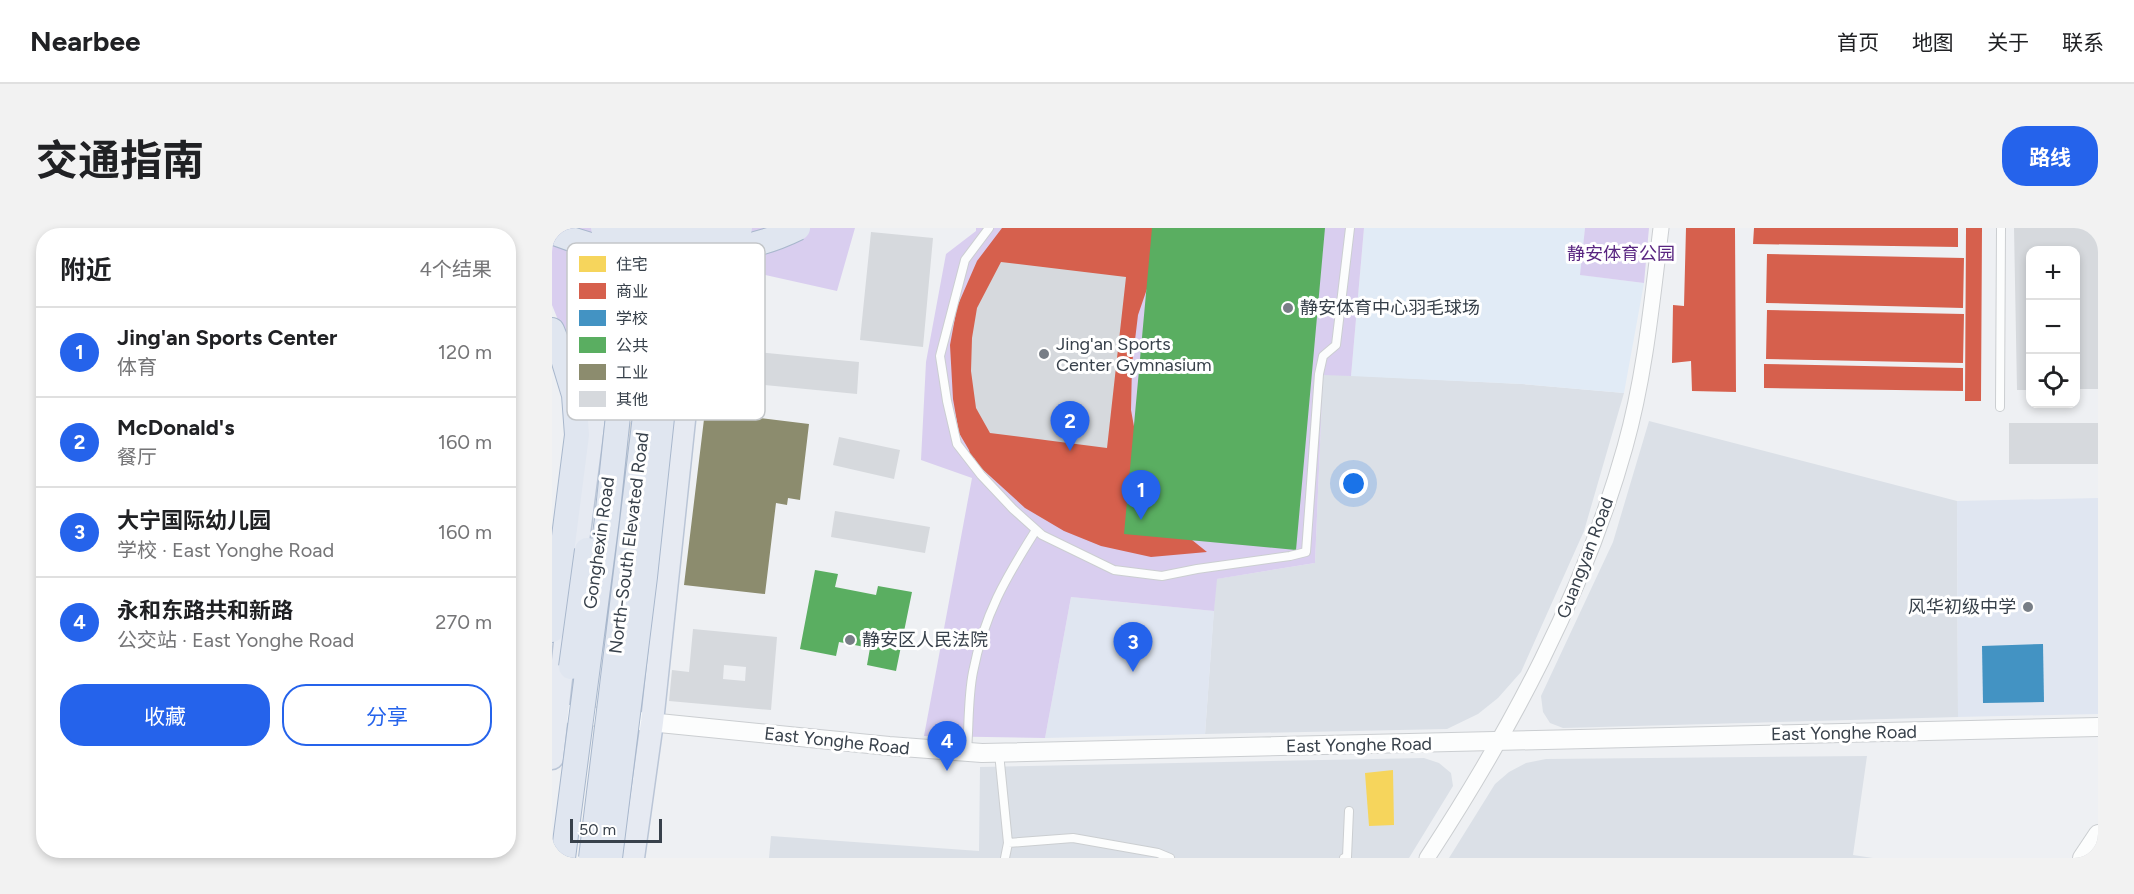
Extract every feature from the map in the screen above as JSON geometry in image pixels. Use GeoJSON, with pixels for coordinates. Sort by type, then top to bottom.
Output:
{"type":"FeatureCollection","features":[{"type":"Feature","properties":{"kind":"highway"},"geometry":{"type":"LineString","coordinates":[[603,228],[653,236],[696,236],[740,228]]}},
{"type":"Feature","properties":{"kind":"highway"},"geometry":{"type":"LineString","coordinates":[[627,243],[629,228]]}},
{"type":"Feature","properties":{"kind":"highway","name":"North-South Elevated Road"},"geometry":{"type":"LineString","coordinates":[[636,243],[638,228]]}},
{"type":"Feature","properties":{"kind":"highway","name":"North-South Elevated Road"},"geometry":{"type":"LineString","coordinates":[[666,243],[668,228]]}},
{"type":"Feature","properties":{"kind":"highway"},"geometry":{"type":"LineString","coordinates":[[679,243],[680,228]]}},
{"type":"Feature","properties":{"kind":"highway"},"geometry":{"type":"LineString","coordinates":[[758,243],[785,235],[798,228]]}},
{"type":"Feature","properties":{"kind":"highway"},"geometry":{"type":"LineString","coordinates":[[552,232],[583,243]]}},
{"type":"Feature","properties":{"kind":"highway"},"geometry":{"type":"LineString","coordinates":[[552,330],[567,372]]}},
{"type":"Feature","properties":{"kind":"highway"},"geometry":{"type":"LineString","coordinates":[[552,630],[577,435],[576,420]]}},
{"type":"Feature","properties":{"kind":"highway"},"geometry":{"type":"LineString","coordinates":[[568,822],[563,734],[579,596],[601,464],[606,420]]}},
{"type":"Feature","properties":{"kind":"highway","name":"North-South Elevated Road"},"geometry":{"type":"LineString","coordinates":[[561,858],[568,822],[618,420]]}},
{"type":"Feature","properties":{"kind":"highway","name":"North-South Elevated Road"},"geometry":{"type":"LineString","coordinates":[[591,858],[645,420]]}},
{"type":"Feature","properties":{"kind":"highway"},"geometry":{"type":"LineString","coordinates":[[610,858],[645,577],[662,420]]}},
{"type":"Feature","properties":{"kind":"main road"},"geometry":{"type":"LineString","coordinates":[[616,243],[618,228]]}},
{"type":"Feature","properties":{"kind":"main road","name":"Gonghexin Road"},"geometry":{"type":"LineString","coordinates":[[628,243],[629,228]]}},
{"type":"Feature","properties":{"kind":"main road"},"geometry":{"type":"LineString","coordinates":[[685,243],[687,228]]}},
{"type":"Feature","properties":{"kind":"main road"},"geometry":{"type":"LineString","coordinates":[[705,243],[707,228]]}},
{"type":"Feature","properties":{"kind":"main road"},"geometry":{"type":"LineString","coordinates":[[552,758],[561,713],[593,420]]}},
{"type":"Feature","properties":{"kind":"main road","name":"Gonghexin Road"},"geometry":{"type":"LineString","coordinates":[[561,858],[561,713],[607,482],[616,420]]}},
{"type":"Feature","properties":{"kind":"main road"},"geometry":{"type":"LineString","coordinates":[[605,858],[661,420]]}},
{"type":"Feature","properties":{"kind":"main road"},"geometry":{"type":"LineString","coordinates":[[633,858],[652,722],[684,420]]}},
{"type":"Feature","properties":{"kind":"main road"},"geometry":{"type":"LineString","coordinates":[[583,501],[607,482],[591,439]]}},
{"type":"Feature","properties":{"kind":"street","name":"Guangyan Road"},"geometry":{"type":"LineString","coordinates":[[1427,858],[1500,742],[1560,623],[1599,528],[1625,446],[1644,356],[1661,228]]}},
{"type":"Feature","properties":{"kind":"street","name":"East Yonghe Road"},"geometry":{"type":"LineString","coordinates":[[561,713],[967,752],[999,753],[2098,727]]}},
{"type":"Feature","properties":{"kind":"street"},"geometry":{"type":"LineString","coordinates":[[2082,858],[2098,834]]}},
{"type":"Feature","properties":{"kind":"lane"},"geometry":{"type":"LineString","coordinates":[[989,228],[965,260],[940,356],[946,401],[957,444],[1012,509],[1042,535],[1114,570],[1162,576],[1306,552],[1319,374],[1323,357],[1336,345],[1350,228]]}},
{"type":"Feature","properties":{"kind":"lane"},"geometry":{"type":"LineString","coordinates":[[2000,407],[2001,228]]}},
{"type":"Feature","properties":{"kind":"lane"},"geometry":{"type":"LineString","coordinates":[[967,752],[972,674],[985,624],[1003,583],[1036,530]]}},
{"type":"Feature","properties":{"kind":"lane"},"geometry":{"type":"LineString","coordinates":[[999,753],[1008,843],[1005,858]]}},
{"type":"Feature","properties":{"kind":"lane"},"geometry":{"type":"LineString","coordinates":[[1344,858],[1347,857],[1349,811]]}},
{"type":"Feature","properties":{"kind":"lane"},"geometry":{"type":"LineString","coordinates":[[1008,843],[1073,838],[1158,853],[1170,858]]}},
{"type":"Feature","properties":{"kind":"shaded area"},"geometry":{"type":"Polygon","coordinates":[[[1364,228],[1585,228],[1581,275],[1644,283],[1624,393],[1522,384],[1351,376],[1364,228]]]}},
{"type":"Feature","properties":{"kind":"shaded area"},"geometry":{"type":"Polygon","coordinates":[[[1323,374],[1522,384],[1624,393],[1584,531],[1521,672],[1498,698],[1478,714],[1447,729],[1205,734],[1216,579],[1315,563],[1323,374]]]}},
{"type":"Feature","properties":{"kind":"shaded area"},"geometry":{"type":"Polygon","coordinates":[[[1649,421],[1957,501],[1958,717],[1563,728],[1550,723],[1543,712],[1541,696],[1613,542],[1649,421]]]}},
{"type":"Feature","properties":{"kind":"shaded area","name":"风华初级中学"},"geometry":{"type":"Polygon","coordinates":[[[2098,498],[2098,714],[1958,717],[1957,501],[2098,498]]]}},
{"type":"Feature","properties":{"kind":"shaded area"},"geometry":{"type":"Polygon","coordinates":[[[1071,597],[1214,611],[1205,734],[1045,738],[1071,597]]]}},
{"type":"Feature","properties":{"kind":"shaded area"},"geometry":{"type":"Polygon","coordinates":[[[1867,756],[1853,855],[1873,858],[1449,858],[1495,784],[1509,772],[1526,763],[1546,759],[1867,756]]]}},
{"type":"Feature","properties":{"kind":"shaded area"},"geometry":{"type":"Polygon","coordinates":[[[1424,758],[1439,763],[1451,773],[1453,786],[1409,858],[769,858],[771,836],[979,851],[980,767],[1424,758]]]}},
{"type":"Feature","properties":{"kind":"green space"},"geometry":{"type":"Polygon","coordinates":[[[552,228],[597,228],[596,243],[567,243],[567,342],[552,305],[552,228]]]}},
{"type":"Feature","properties":{"kind":"green space"},"geometry":{"type":"Polygon","coordinates":[[[726,228],[855,228],[837,291],[765,275],[765,243],[724,243],[726,228]]]}},
{"type":"Feature","properties":{"kind":"green space"},"geometry":{"type":"Polygon","coordinates":[[[976,228],[1364,228],[1351,376],[1323,375],[1315,563],[1217,579],[1214,611],[1071,597],[1045,738],[924,736],[972,478],[921,460],[926,362],[946,254],[976,231],[976,228]]]}},
{"type":"Feature","properties":{"kind":"green space","name":"静安体育公园"},"geometry":{"type":"Polygon","coordinates":[[[1585,228],[1649,228],[1644,283],[1580,275],[1585,228]]]}},
{"type":"Feature","properties":{"kind":"building: 住宅"},"geometry":{"type":"Polygon","coordinates":[[[1393,770],[1394,825],[1369,826],[1365,773],[1393,770]]]}},
{"type":"Feature","properties":{"kind":"building: 商业"},"geometry":{"type":"Polygon","coordinates":[[[1002,228],[1182,228],[1158,257],[1138,315],[1132,365],[1131,410],[1147,498],[1161,515],[1207,552],[1151,557],[1101,546],[1064,531],[1025,508],[980,467],[974,458],[971,458],[959,433],[953,399],[950,345],[957,307],[977,261],[1002,228]]]}},
{"type":"Feature","properties":{"kind":"building: 商业"},"geometry":{"type":"Polygon","coordinates":[[[1686,228],[1735,228],[1736,392],[1692,391],[1691,361],[1672,363],[1673,305],[1684,306],[1686,228]]]}},
{"type":"Feature","properties":{"kind":"building: 商业"},"geometry":{"type":"Polygon","coordinates":[[[1754,228],[1958,228],[1958,247],[1753,244],[1754,228]]]}},
{"type":"Feature","properties":{"kind":"building: 商业"},"geometry":{"type":"Polygon","coordinates":[[[1966,228],[1982,228],[1981,401],[1965,401],[1966,228]]]}},
{"type":"Feature","properties":{"kind":"building: 商业"},"geometry":{"type":"Polygon","coordinates":[[[1767,254],[1964,258],[1963,308],[1766,303],[1767,254]]]}},
{"type":"Feature","properties":{"kind":"building: 商业"},"geometry":{"type":"Polygon","coordinates":[[[1767,310],[1964,314],[1963,363],[1766,359],[1767,310]]]}},
{"type":"Feature","properties":{"kind":"building: 商业"},"geometry":{"type":"Polygon","coordinates":[[[1764,364],[1963,368],[1963,391],[1764,388],[1764,364]]]}},
{"type":"Feature","properties":{"kind":"building: 学校"},"geometry":{"type":"Polygon","coordinates":[[[2043,644],[2044,702],[1983,703],[1982,646],[2043,644]]]}},
{"type":"Feature","properties":{"kind":"building: 公共"},"geometry":{"type":"Polygon","coordinates":[[[1152,228],[1325,228],[1296,550],[1124,534],[1152,228]]]}},
{"type":"Feature","properties":{"kind":"building: 公共"},"geometry":{"type":"Polygon","coordinates":[[[815,570],[838,574],[835,587],[876,595],[878,586],[912,592],[896,671],[867,665],[870,648],[839,642],[836,656],[800,649],[815,570]]]}},
{"type":"Feature","properties":{"kind":"building: 工业"},"geometry":{"type":"Polygon","coordinates":[[[765,418],[809,424],[800,500],[788,498],[787,505],[776,503],[765,594],[684,585],[704,420],[765,418]]]}},
{"type":"Feature","properties":{"kind":"building: 其他"},"geometry":{"type":"Polygon","coordinates":[[[2014,228],[2098,228],[2098,389],[2080,389],[2080,246],[2026,246],[2026,390],[2017,390],[2014,228]]]}},
{"type":"Feature","properties":{"kind":"building: 其他"},"geometry":{"type":"Polygon","coordinates":[[[871,232],[933,238],[923,347],[860,340],[871,232]]]}},
{"type":"Feature","properties":{"kind":"building: 其他","name":"Jing'an Sports Center Gymnasium"},"geometry":{"type":"Polygon","coordinates":[[[1001,262],[1126,277],[1107,448],[990,433],[976,408],[971,371],[972,338],[977,308],[1001,262]]]}},
{"type":"Feature","properties":{"kind":"building: 其他"},"geometry":{"type":"Polygon","coordinates":[[[765,353],[859,362],[857,394],[765,385],[765,353]]]}},
{"type":"Feature","properties":{"kind":"building: 其他"},"geometry":{"type":"Polygon","coordinates":[[[2009,423],[2098,423],[2098,464],[2009,464],[2009,423]]]}},
{"type":"Feature","properties":{"kind":"building: 其他"},"geometry":{"type":"Polygon","coordinates":[[[839,437],[900,450],[894,479],[833,465],[839,437]]]}},
{"type":"Feature","properties":{"kind":"building: 其他"},"geometry":{"type":"Polygon","coordinates":[[[835,511],[930,527],[925,553],[831,537],[835,511]]]}},
{"type":"Feature","properties":{"kind":"building: 其他"},"geometry":{"type":"Polygon","coordinates":[[[693,629],[777,637],[771,710],[669,701],[672,670],[689,672],[693,629]],[[724,665],[723,679],[745,681],[746,667],[724,665]]]}},
{"type":"Feature","properties":{"kind":"railway"},"geometry":{"type":"LineString","coordinates":[[651,243],[653,228]]}},
{"type":"Feature","properties":{"kind":"railway"},"geometry":{"type":"LineString","coordinates":[[663,243],[665,228]]}},
{"type":"Feature","properties":{"kind":"railway"},"geometry":{"type":"LineString","coordinates":[[570,858],[629,420]]}},
{"type":"Feature","properties":{"kind":"railway"},"geometry":{"type":"LineString","coordinates":[[582,858],[641,420]]}},
{"type":"Feature","properties":{"kind":"place","name":"静安体育中心羽毛球场"},"geometry":{"type":"Point","coordinates":[1288,308]}},
{"type":"Feature","properties":{"kind":"place","name":"Jing'an Sports Center Gymnasium"},"geometry":{"type":"Point","coordinates":[1044,354]}},
{"type":"Feature","properties":{"kind":"place","name":"McDonald's"},"geometry":{"type":"Point","coordinates":[1070,451]}},
{"type":"Feature","properties":{"kind":"place","name":"Jing'an Sports Center"},"geometry":{"type":"Point","coordinates":[1141,520]}},
{"type":"Feature","properties":{"kind":"place","name":"风华初级中学"},"geometry":{"type":"Point","coordinates":[2028,607]}},
{"type":"Feature","properties":{"kind":"place","name":"静安区人民法院"},"geometry":{"type":"Point","coordinates":[850,640]}},
{"type":"Feature","properties":{"kind":"place","name":"大宁国际幼儿园"},"geometry":{"type":"Point","coordinates":[1133,672]}},
{"type":"Feature","properties":{"kind":"place","name":"永和东路共和新路"},"geometry":{"type":"Point","coordinates":[947,771]}}]}
